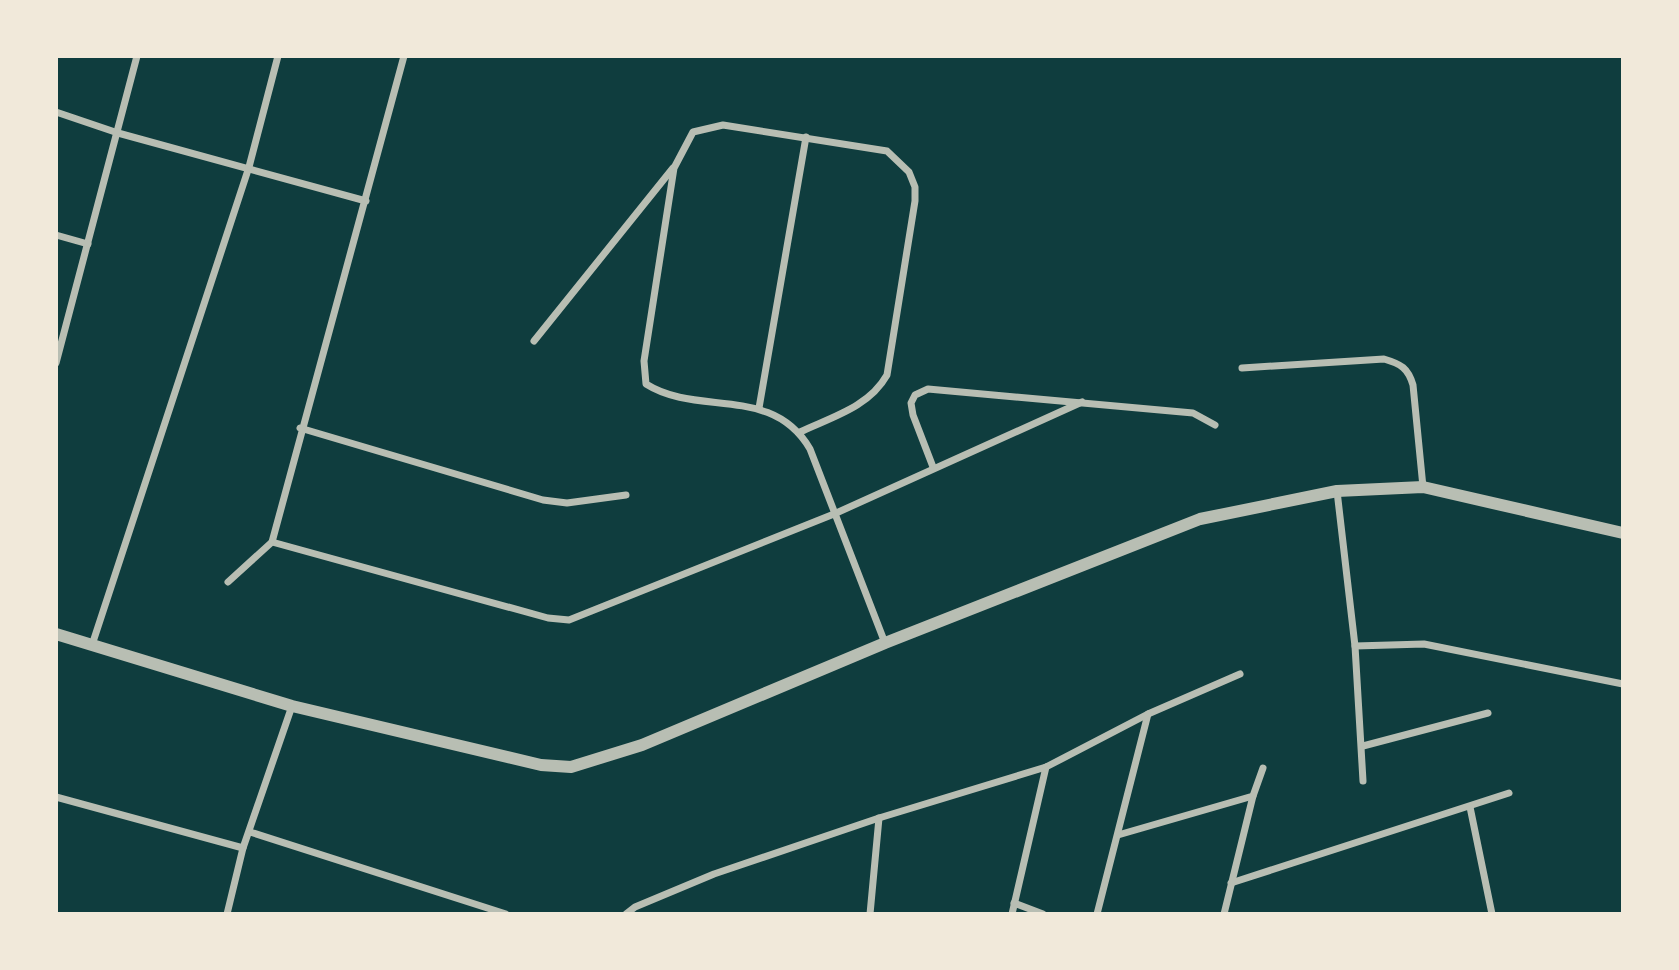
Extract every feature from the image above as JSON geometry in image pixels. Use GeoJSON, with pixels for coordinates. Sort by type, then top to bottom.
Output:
{"type":"FeatureCollection","features":[{"type":"Feature","properties":{"kind":"street"},"geometry":{"type":"LineString","coordinates":[[57,359],[136,56]]}},
{"type":"Feature","properties":{"kind":"street"},"geometry":{"type":"LineString","coordinates":[[92,645],[249,167],[278,56]]}},
{"type":"Feature","properties":{"kind":"street"},"geometry":{"type":"LineString","coordinates":[[228,582],[272,542],[300,429],[366,201],[404,56]]}},
{"type":"Feature","properties":{"kind":"street"},"geometry":{"type":"LineString","coordinates":[[56,112],[118,133],[366,201]]}},
{"type":"Feature","properties":{"kind":"street"},"geometry":{"type":"LineString","coordinates":[[534,341],[674,168],[693,132],[723,125],[887,151],[909,172],[915,187],[915,201],[887,375],[879,390],[866,400],[800,432]]}},
{"type":"Feature","properties":{"kind":"street"},"geometry":{"type":"LineString","coordinates":[[760,408],[806,137]]}},
{"type":"Feature","properties":{"kind":"street"},"geometry":{"type":"LineString","coordinates":[[674,168],[644,361],[646,384],[673,395],[760,408],[800,432],[810,449],[885,643]]}},
{"type":"Feature","properties":{"kind":"street"},"geometry":{"type":"LineString","coordinates":[[56,235],[88,243]]}},
{"type":"Feature","properties":{"kind":"street"},"geometry":{"type":"LineString","coordinates":[[1242,368],[1384,359],[1398,363],[1409,372],[1413,384],[1423,487]]}},
{"type":"Feature","properties":{"kind":"street"},"geometry":{"type":"LineString","coordinates":[[933,467],[911,408],[915,395],[920,391],[943,388],[1193,413],[1215,425]]}},
{"type":"Feature","properties":{"kind":"street"},"geometry":{"type":"LineString","coordinates":[[272,542],[564,621],[834,514],[1082,402]]}},
{"type":"Feature","properties":{"kind":"street"},"geometry":{"type":"LineString","coordinates":[[300,429],[543,500],[567,503],[626,495]]}},
{"type":"Feature","properties":{"kind":"street"},"geometry":{"type":"LineString","coordinates":[[56,635],[292,706],[541,765],[571,767],[642,745],[885,643],[1200,519],[1336,491],[1423,487],[1623,533]]}},
{"type":"Feature","properties":{"kind":"street"},"geometry":{"type":"LineString","coordinates":[[1336,491],[1355,646],[1363,781]]}},
{"type":"Feature","properties":{"kind":"street"},"geometry":{"type":"LineString","coordinates":[[1355,646],[1424,644],[1623,684]]}},
{"type":"Feature","properties":{"kind":"street"},"geometry":{"type":"LineString","coordinates":[[626,914],[635,907],[714,874],[879,818],[1046,767],[1148,714],[1240,674]]}},
{"type":"Feature","properties":{"kind":"street"},"geometry":{"type":"LineString","coordinates":[[227,914],[243,848],[292,706]]}},
{"type":"Feature","properties":{"kind":"street"},"geometry":{"type":"LineString","coordinates":[[1363,746],[1488,713]]}},
{"type":"Feature","properties":{"kind":"street"},"geometry":{"type":"LineString","coordinates":[[1097,914],[1148,714]]}},
{"type":"Feature","properties":{"kind":"street"},"geometry":{"type":"LineString","coordinates":[[1012,914],[1046,767]]}},
{"type":"Feature","properties":{"kind":"street"},"geometry":{"type":"LineString","coordinates":[[1224,914],[1253,796],[1263,768]]}},
{"type":"Feature","properties":{"kind":"street"},"geometry":{"type":"LineString","coordinates":[[1231,883],[1509,793]]}},
{"type":"Feature","properties":{"kind":"street"},"geometry":{"type":"LineString","coordinates":[[1118,835],[1253,796]]}},
{"type":"Feature","properties":{"kind":"street"},"geometry":{"type":"LineString","coordinates":[[56,797],[243,848]]}},
{"type":"Feature","properties":{"kind":"street"},"geometry":{"type":"LineString","coordinates":[[1470,807],[1492,914]]}},
{"type":"Feature","properties":{"kind":"street"},"geometry":{"type":"LineString","coordinates":[[870,914],[879,818]]}},
{"type":"Feature","properties":{"kind":"street"},"geometry":{"type":"LineString","coordinates":[[250,832],[506,914]]}},
{"type":"Feature","properties":{"kind":"street"},"geometry":{"type":"LineString","coordinates":[[1014,904],[1042,914]]}}]}
